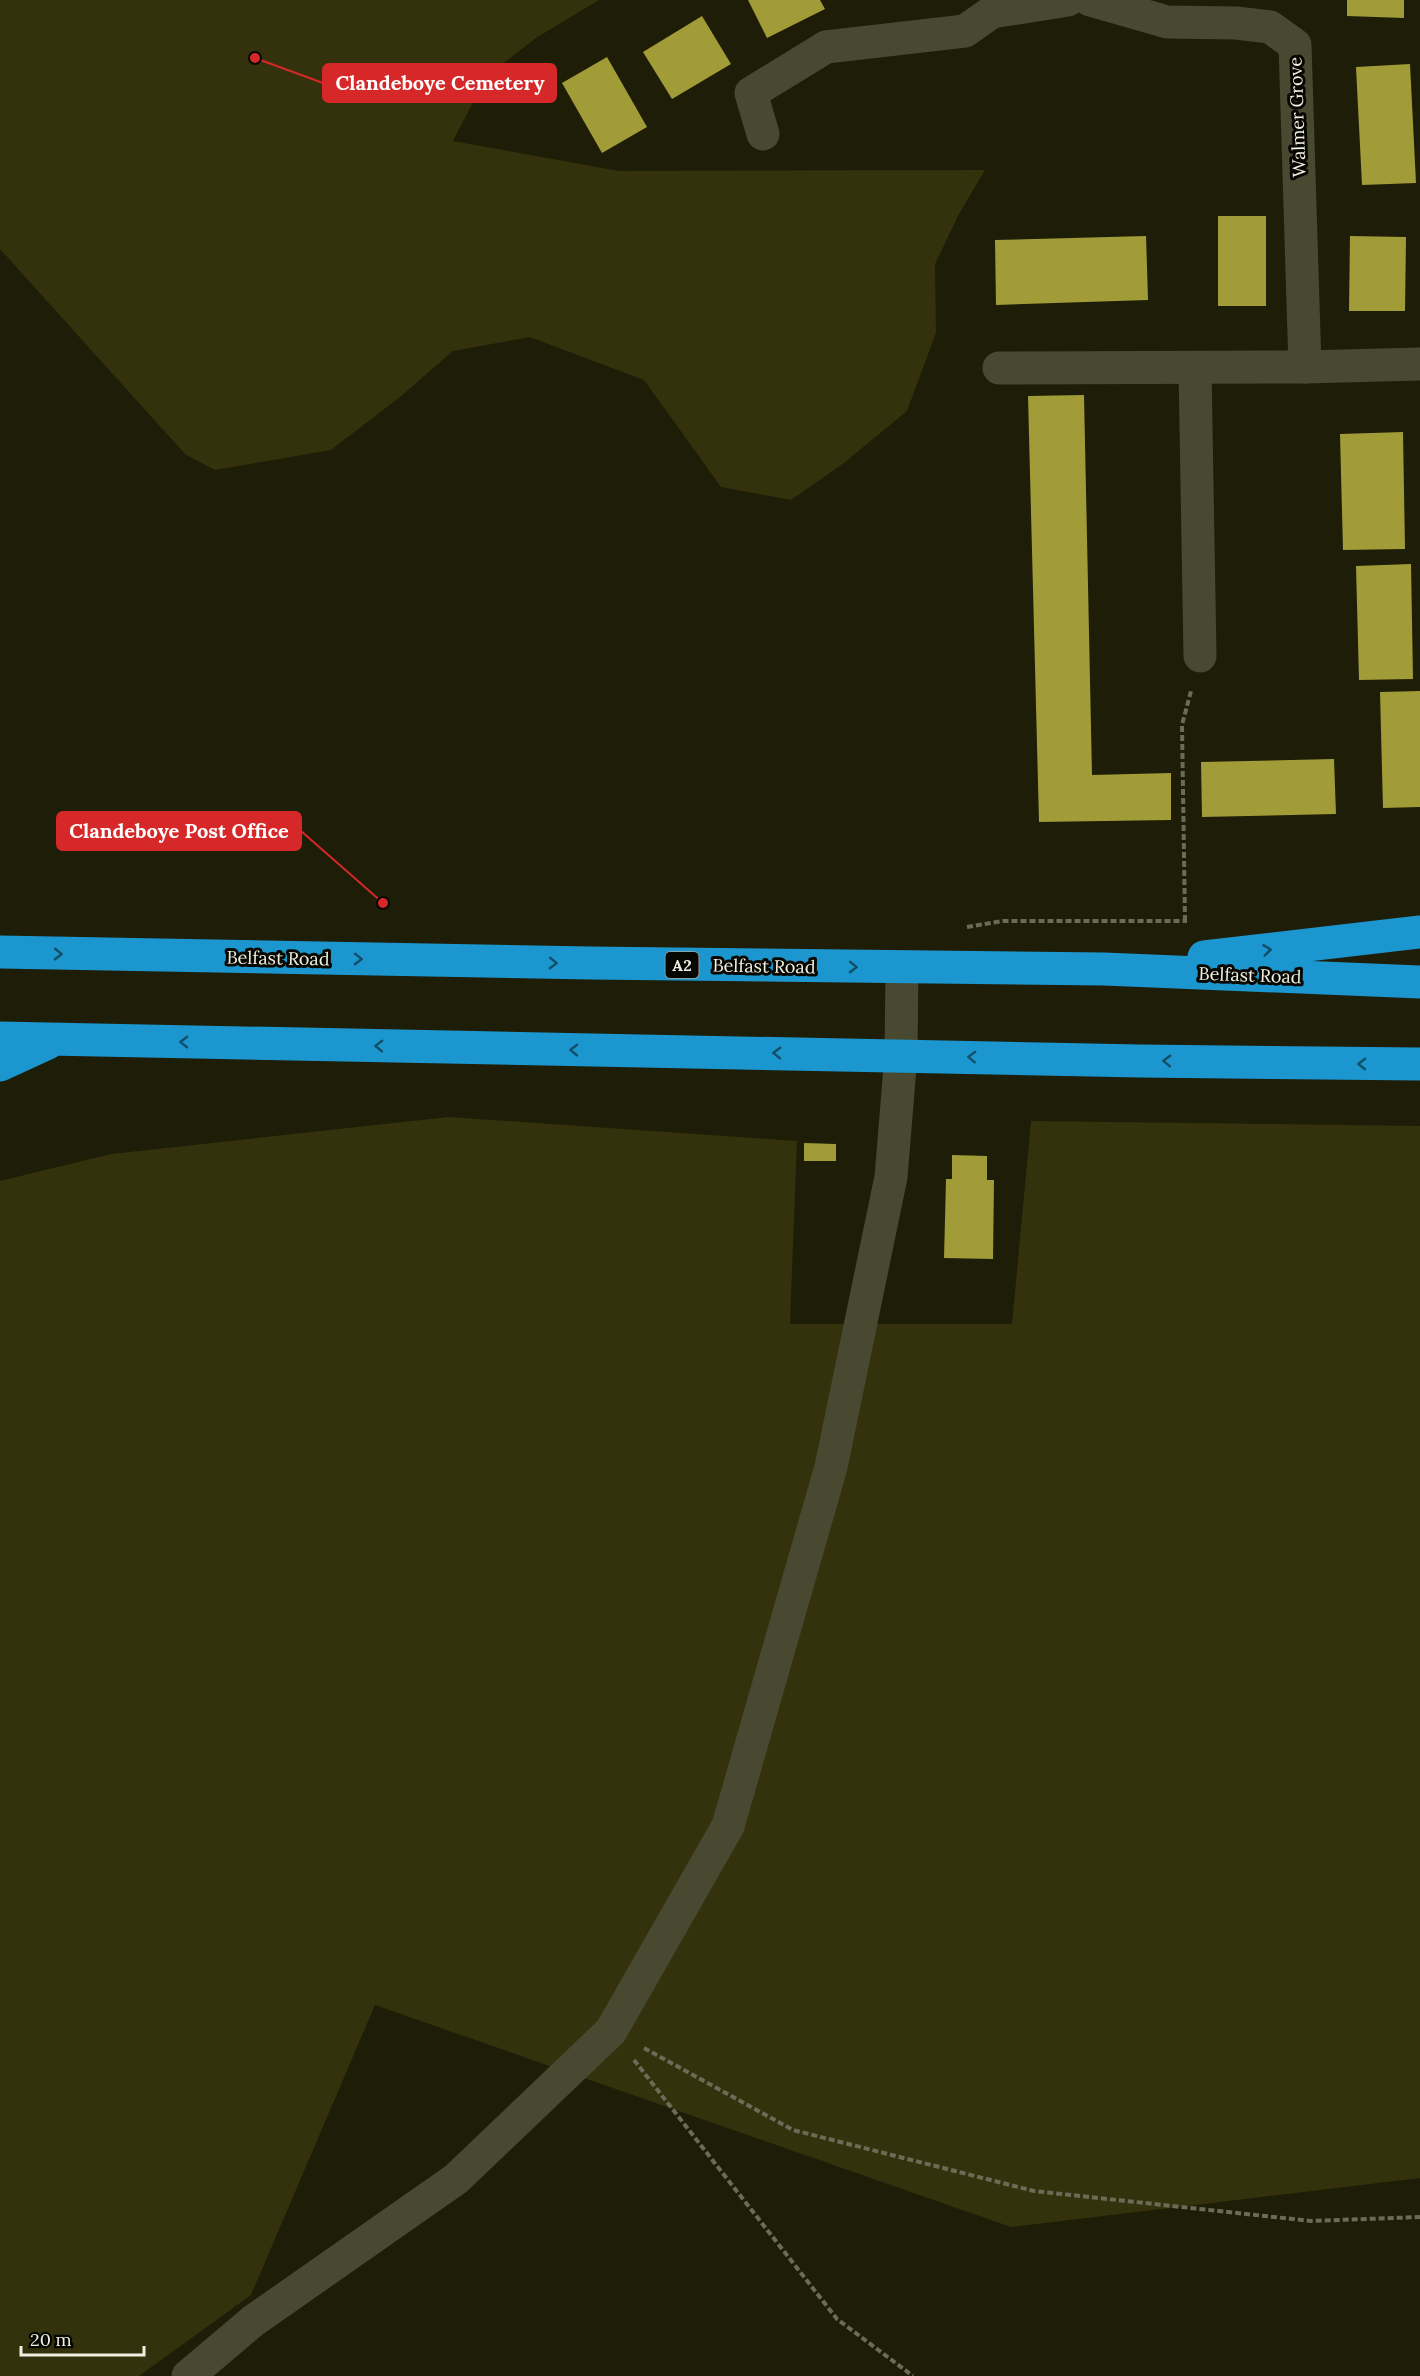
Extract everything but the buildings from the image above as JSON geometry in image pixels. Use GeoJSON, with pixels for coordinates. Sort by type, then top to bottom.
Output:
{"type":"FeatureCollection","features":[{"type":"Feature","properties":{"kind":"highway"},"geometry":{"type":"LineString","coordinates":[[1104,969],[1420,932]]}},
{"type":"Feature","properties":{"kind":"highway","name":"Belfast Road"},"geometry":{"type":"LineString","coordinates":[[0,952],[902,968],[1104,969],[1420,982]]}},
{"type":"Feature","properties":{"kind":"highway"},"geometry":{"type":"LineString","coordinates":[[0,1038],[1140,1061],[1420,1064]]}},
{"type":"Feature","properties":{"kind":"highway"},"geometry":{"type":"LineString","coordinates":[[0,1065],[58,1039]]}},
{"type":"Feature","properties":{"kind":"street"},"geometry":{"type":"LineString","coordinates":[[763,134],[751,93],[826,46],[965,31],[992,12],[1068,0]]}},
{"type":"Feature","properties":{"kind":"street","name":"Walmer Grove"},"geometry":{"type":"LineString","coordinates":[[1090,0],[1167,22],[1236,23],[1270,27],[1295,45],[1305,367]]}},
{"type":"Feature","properties":{"kind":"street"},"geometry":{"type":"LineString","coordinates":[[999,368],[1305,367],[1420,364]]}},
{"type":"Feature","properties":{"kind":"street"},"geometry":{"type":"LineString","coordinates":[[1195,368],[1200,656]]}},
{"type":"Feature","properties":{"kind":"street"},"geometry":{"type":"LineString","coordinates":[[189,2376],[253,2321],[456,2179],[611,2031],[728,1826],[831,1467],[891,1176],[901,1055],[902,968]]}},
{"type":"Feature","properties":{"kind":"path"},"geometry":{"type":"LineString","coordinates":[[1185,921],[1182,725],[1200,656]]}},
{"type":"Feature","properties":{"kind":"path"},"geometry":{"type":"LineString","coordinates":[[960,928],[1003,921],[1195,921]]}},
{"type":"Feature","properties":{"kind":"path"},"geometry":{"type":"LineString","coordinates":[[611,2031],[793,2130],[1034,2191],[1311,2220],[1420,2217]]}},
{"type":"Feature","properties":{"kind":"path"},"geometry":{"type":"LineString","coordinates":[[611,2031],[837,2319],[913,2376]]}},
{"type":"Feature","properties":{"kind":"shaded area"},"geometry":{"type":"Polygon","coordinates":[[[0,0],[599,0],[536,38],[486,77],[453,141],[619,171],[985,170],[959,214],[935,264],[936,333],[907,411],[844,463],[791,500],[721,487],[644,380],[530,337],[453,351],[400,397],[331,450],[215,470],[185,454],[0,249],[0,0]]]}},
{"type":"Feature","properties":{"kind":"shaded area"},"geometry":{"type":"Polygon","coordinates":[[[449,1117],[797,1141],[790,1324],[1012,1324],[1031,1121],[1420,1126],[1420,2178],[1011,2227],[375,2005],[251,2295],[139,2376],[0,2376],[0,1181],[111,1154],[449,1117]]]}},
{"type":"Feature","properties":{"kind":"place","name":"Clandeboye Cemetery"},"geometry":{"type":"Point","coordinates":[255,58]}},
{"type":"Feature","properties":{"kind":"place","name":"Clandeboye Post Office"},"geometry":{"type":"Point","coordinates":[383,903]}}]}
